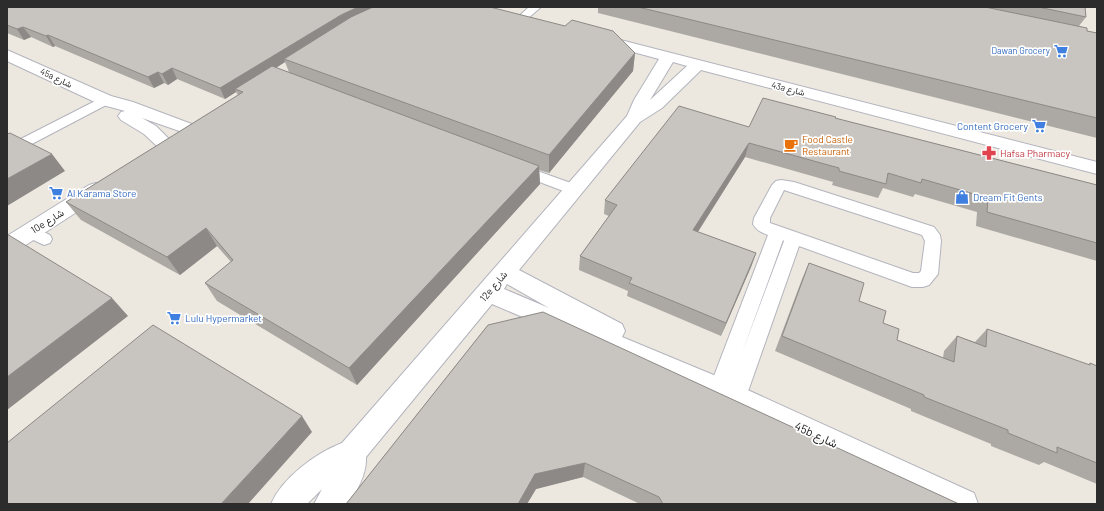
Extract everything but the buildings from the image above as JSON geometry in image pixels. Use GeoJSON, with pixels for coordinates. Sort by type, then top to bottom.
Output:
{"type":"FeatureCollection","features":[{"type":"Feature","properties":{"kind":"street","name":"43a شارع"},"geometry":{"type":"LineString","coordinates":[[584,34],[697,65],[1097,168]]}},
{"type":"Feature","properties":{"kind":"street","name":"45a شارع"},"geometry":{"type":"LineString","coordinates":[[7,55],[105,100],[198,126],[160,150],[150,130],[117,111],[105,100]]}},
{"type":"Feature","properties":{"kind":"street","name":"12e شارع"},"geometry":{"type":"LineString","coordinates":[[286,504],[323,468],[352,453],[634,118],[642,100],[668,57]]}},
{"type":"Feature","properties":{"kind":"street","name":"12e شارع"},"geometry":{"type":"LineString","coordinates":[[634,118],[656,104],[697,65]]}},
{"type":"Feature","properties":{"kind":"street","name":"10e شارع"},"geometry":{"type":"LineString","coordinates":[[7,246],[37,235],[108,182]]}},
{"type":"Feature","properties":{"kind":"street","name":"45b شارع"},"geometry":{"type":"LineString","coordinates":[[504,272],[632,342],[669,367]]}},
{"type":"Feature","properties":{"kind":"street","name":"45b شارع"},"geometry":{"type":"LineString","coordinates":[[488,292],[669,367],[963,504]]}},
{"type":"Feature","properties":{"kind":"street"},"geometry":{"type":"LineString","coordinates":[[329,504],[348,479],[353,462],[352,453]]}},
{"type":"Feature","properties":{"kind":"lane"},"geometry":{"type":"LineString","coordinates":[[7,152],[105,100]]}},
{"type":"Feature","properties":{"kind":"lane"},"geometry":{"type":"LineString","coordinates":[[507,164],[574,190]]}},
{"type":"Feature","properties":{"kind":"lane"},"geometry":{"type":"LineString","coordinates":[[781,185],[923,229],[932,235],[933,241],[929,274],[926,278],[918,281],[912,280],[785,236],[764,227],[761,221],[777,189],[781,185]]}},
{"type":"Feature","properties":{"kind":"lane"},"geometry":{"type":"LineString","coordinates":[[727,393],[785,236]]}},
{"type":"Feature","properties":{"kind":"place","name":"Dawan Grocery"},"geometry":{"type":"Point","coordinates":[1061,51]}},
{"type":"Feature","properties":{"kind":"place","name":"Content Grocery"},"geometry":{"type":"Point","coordinates":[1039,126]}},
{"type":"Feature","properties":{"kind":"place","name":"Food Castle Restaurant"},"geometry":{"type":"Point","coordinates":[791,145]}},
{"type":"Feature","properties":{"kind":"place","name":"Hafsa Pharmacy"},"geometry":{"type":"Point","coordinates":[989,153]}},
{"type":"Feature","properties":{"kind":"place","name":"Al Karama Store"},"geometry":{"type":"Point","coordinates":[56,193]}},
{"type":"Feature","properties":{"kind":"place","name":"Dream Fit Gents"},"geometry":{"type":"Point","coordinates":[962,197]}},
{"type":"Feature","properties":{"kind":"place","name":"Lulu Hypermarket"},"geometry":{"type":"Point","coordinates":[174,318]}}]}
